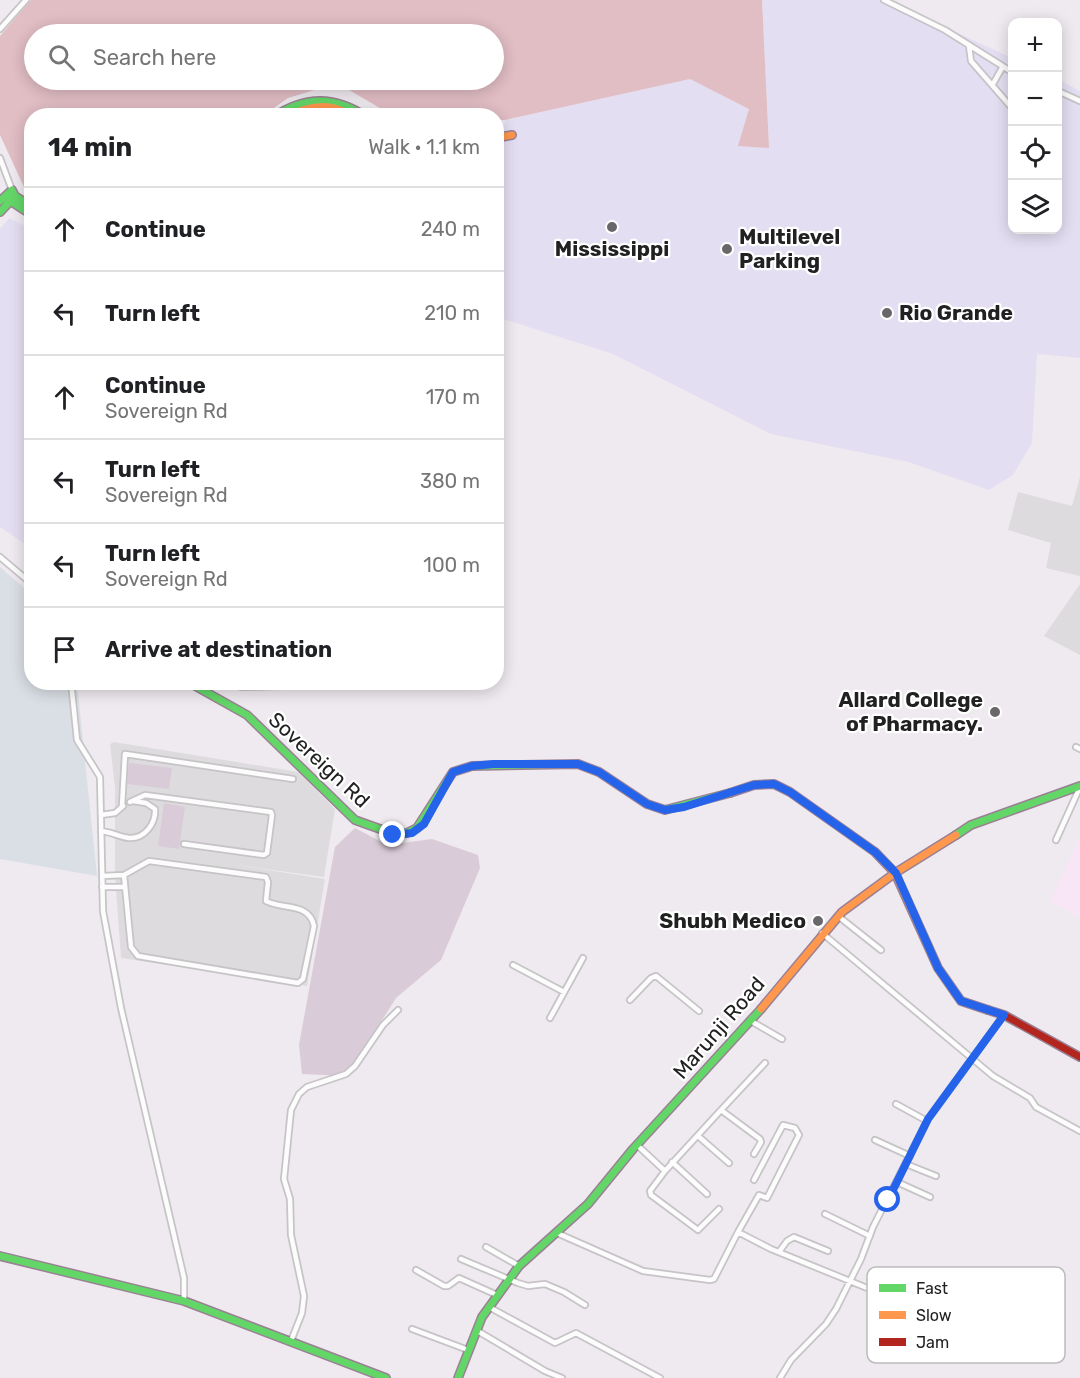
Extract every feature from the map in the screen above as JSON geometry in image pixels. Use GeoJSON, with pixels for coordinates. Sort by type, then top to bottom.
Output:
{"type":"FeatureCollection","features":[{"type":"Feature","properties":{"kind":"street"},"geometry":{"type":"LineString","coordinates":[[0,29],[26,0]]}},
{"type":"Feature","properties":{"kind":"street"},"geometry":{"type":"LineString","coordinates":[[884,0],[945,30],[1008,70]]}},
{"type":"Feature","properties":{"kind":"street"},"geometry":{"type":"LineString","coordinates":[[969,46],[971,61],[1008,103]]}},
{"type":"Feature","properties":{"kind":"street"},"geometry":{"type":"LineString","coordinates":[[993,84],[1002,68]]}},
{"type":"Feature","properties":{"kind":"street"},"geometry":{"type":"LineString","coordinates":[[1062,93],[1080,101]]}},
{"type":"Feature","properties":{"kind":"street"},"geometry":{"type":"LineString","coordinates":[[289,108],[298,103],[325,99],[343,102],[352,108]]}},
{"type":"Feature","properties":{"kind":"street"},"geometry":{"type":"LineString","coordinates":[[308,108],[334,105],[339,108]]}},
{"type":"Feature","properties":{"kind":"street"},"geometry":{"type":"LineString","coordinates":[[0,158],[14,193],[24,201]]}},
{"type":"Feature","properties":{"kind":"street"},"geometry":{"type":"LineString","coordinates":[[0,212],[4,200],[14,193]]}},
{"type":"Feature","properties":{"kind":"street"},"geometry":{"type":"LineString","coordinates":[[4,200],[24,211]]}},
{"type":"Feature","properties":{"kind":"street"},"geometry":{"type":"LineString","coordinates":[[0,557],[24,577]]}},
{"type":"Feature","properties":{"kind":"street"},"geometry":{"type":"LineString","coordinates":[[72,690],[77,740],[100,777],[103,911],[121,1008],[184,1278],[184,1301]]}},
{"type":"Feature","properties":{"kind":"street","name":"Sovereign Rd"},"geometry":{"type":"LineString","coordinates":[[203,690],[247,715],[339,806],[355,820],[374,830],[393,835],[412,833],[424,824],[453,772],[472,766],[493,764],[563,762],[578,764],[599,772],[647,804],[665,810],[684,807],[754,785],[774,784],[790,792],[875,852],[896,873]]}},
{"type":"Feature","properties":{"kind":"street"},"geometry":{"type":"LineString","coordinates":[[122,806],[125,754],[293,779]]}},
{"type":"Feature","properties":{"kind":"street"},"geometry":{"type":"LineString","coordinates":[[1056,840],[1080,787]]}},
{"type":"Feature","properties":{"kind":"street","name":"Marunji Road"},"geometry":{"type":"LineString","coordinates":[[458,1378],[476,1330],[497,1295],[519,1266],[588,1204],[637,1145],[750,1021],[838,916],[896,873],[971,825],[1080,787]]}},
{"type":"Feature","properties":{"kind":"street"},"geometry":{"type":"LineString","coordinates":[[101,815],[115,813],[122,806],[145,795],[271,812],[272,814],[267,853],[264,855],[184,844]]}},
{"type":"Feature","properties":{"kind":"street"},"geometry":{"type":"LineString","coordinates":[[101,831],[114,832],[121,836],[140,836],[154,820],[155,812],[152,806],[130,802]]}},
{"type":"Feature","properties":{"kind":"street"},"geometry":{"type":"LineString","coordinates":[[102,876],[124,875],[149,861],[266,878],[268,882],[266,901],[304,910],[312,917],[314,926],[303,979],[297,983],[138,956],[131,947],[124,875]]}},
{"type":"Feature","properties":{"kind":"street"},"geometry":{"type":"LineString","coordinates":[[896,873],[938,968],[961,1001],[1004,1015],[1080,1057]]}},
{"type":"Feature","properties":{"kind":"street"},"geometry":{"type":"LineString","coordinates":[[102,887],[124,886]]}},
{"type":"Feature","properties":{"kind":"street"},"geometry":{"type":"LineString","coordinates":[[838,916],[881,950]]}},
{"type":"Feature","properties":{"kind":"street"},"geometry":{"type":"LineString","coordinates":[[822,933],[993,1076],[1030,1098],[1036,1107],[1080,1131]]}},
{"type":"Feature","properties":{"kind":"street"},"geometry":{"type":"LineString","coordinates":[[550,1018],[583,958]]}},
{"type":"Feature","properties":{"kind":"street"},"geometry":{"type":"LineString","coordinates":[[513,965],[564,992]]}},
{"type":"Feature","properties":{"kind":"street"},"geometry":{"type":"LineString","coordinates":[[630,1000],[651,978],[656,976],[699,1011]]}},
{"type":"Feature","properties":{"kind":"street"},"geometry":{"type":"LineString","coordinates":[[291,1341],[302,1313],[304,1296],[291,1235],[290,1199],[284,1179],[291,1110],[299,1094],[307,1087],[346,1074],[356,1066],[383,1025],[398,1010]]}},
{"type":"Feature","properties":{"kind":"street"},"geometry":{"type":"LineString","coordinates":[[780,1378],[796,1354],[826,1324],[850,1282],[870,1236],[927,1121],[1004,1015]]}},
{"type":"Feature","properties":{"kind":"street"},"geometry":{"type":"LineString","coordinates":[[750,1021],[782,1040]]}},
{"type":"Feature","properties":{"kind":"street"},"geometry":{"type":"LineString","coordinates":[[719,1209],[698,1230],[649,1193],[672,1162],[765,1063]]}},
{"type":"Feature","properties":{"kind":"street"},"geometry":{"type":"LineString","coordinates":[[896,1104],[927,1121]]}},
{"type":"Feature","properties":{"kind":"street"},"geometry":{"type":"LineString","coordinates":[[721,1110],[760,1139],[754,1154]]}},
{"type":"Feature","properties":{"kind":"street"},"geometry":{"type":"LineString","coordinates":[[557,1233],[643,1271],[714,1279],[759,1195],[767,1198],[799,1135],[795,1128],[783,1125],[754,1180]]}},
{"type":"Feature","properties":{"kind":"street"},"geometry":{"type":"LineString","coordinates":[[698,1136],[729,1163]]}},
{"type":"Feature","properties":{"kind":"street"},"geometry":{"type":"LineString","coordinates":[[875,1140],[909,1156]]}},
{"type":"Feature","properties":{"kind":"street"},"geometry":{"type":"LineString","coordinates":[[637,1145],[665,1171]]}},
{"type":"Feature","properties":{"kind":"street"},"geometry":{"type":"LineString","coordinates":[[672,1162],[707,1194]]}},
{"type":"Feature","properties":{"kind":"street"},"geometry":{"type":"LineString","coordinates":[[906,1164],[936,1176]]}},
{"type":"Feature","properties":{"kind":"street"},"geometry":{"type":"LineString","coordinates":[[897,1182],[930,1197]]}},
{"type":"Feature","properties":{"kind":"street"},"geometry":{"type":"LineString","coordinates":[[825,1214],[870,1236]]}},
{"type":"Feature","properties":{"kind":"street"},"geometry":{"type":"LineString","coordinates":[[738,1232],[779,1252],[867,1288]]}},
{"type":"Feature","properties":{"kind":"street"},"geometry":{"type":"LineString","coordinates":[[779,1252],[787,1241],[794,1237],[828,1251]]}},
{"type":"Feature","properties":{"kind":"street"},"geometry":{"type":"LineString","coordinates":[[486,1247],[519,1266]]}},
{"type":"Feature","properties":{"kind":"street"},"geometry":{"type":"LineString","coordinates":[[0,1256],[184,1301],[386,1378]]}},
{"type":"Feature","properties":{"kind":"street"},"geometry":{"type":"LineString","coordinates":[[461,1259],[528,1286],[545,1284],[585,1305]]}},
{"type":"Feature","properties":{"kind":"street"},"geometry":{"type":"LineString","coordinates":[[416,1270],[444,1286],[448,1286],[459,1278],[465,1279],[497,1295]]}},
{"type":"Feature","properties":{"kind":"street"},"geometry":{"type":"LineString","coordinates":[[489,1307],[555,1343],[576,1333],[660,1378]]}},
{"type":"Feature","properties":{"kind":"street"},"geometry":{"type":"LineString","coordinates":[[412,1329],[468,1350]]}},
{"type":"Feature","properties":{"kind":"street"},"geometry":{"type":"LineString","coordinates":[[476,1330],[545,1371],[562,1378]]}},
{"type":"Feature","properties":{"kind":"shaded area"},"geometry":{"type":"Polygon","coordinates":[[[31,0],[762,0],[769,148],[738,146],[749,109],[690,79],[505,120],[504,108],[380,108],[349,90],[504,90],[504,24],[24,24],[24,90],[314,90],[288,98],[274,108],[24,108],[24,187],[0,135],[0,36],[31,0]]]}},
{"type":"Feature","properties":{"kind":"shaded area"},"geometry":{"type":"Polygon","coordinates":[[[762,0],[886,0],[1008,56],[1008,234],[1062,234],[1062,81],[1080,91],[1080,358],[1037,354],[1032,443],[1013,475],[989,490],[908,462],[771,434],[613,354],[504,319],[505,120],[690,79],[750,109],[769,148],[762,0]]]}},
{"type":"Feature","properties":{"kind":"shaded area"},"geometry":{"type":"Polygon","coordinates":[[[9,218],[24,226],[24,543],[0,527],[0,229],[9,218]]]}},
{"type":"Feature","properties":{"kind":"shaded area"},"geometry":{"type":"Polygon","coordinates":[[[1080,477],[1080,576],[1046,568],[1051,543],[1008,530],[1018,492],[1072,506],[1080,477]]]}},
{"type":"Feature","properties":{"kind":"shaded area"},"geometry":{"type":"Polygon","coordinates":[[[0,567],[24,588],[24,690],[78,690],[97,876],[0,859],[0,567]]]}},
{"type":"Feature","properties":{"kind":"shaded area"},"geometry":{"type":"Polygon","coordinates":[[[1080,584],[1080,655],[1044,636],[1080,584]]]}},
{"type":"Feature","properties":{"kind":"shaded area"},"geometry":{"type":"Polygon","coordinates":[[[114,742],[298,772],[335,809],[324,877],[236,865],[325,879],[307,986],[121,958],[115,876],[115,788],[110,744],[114,742]]]}},
{"type":"Feature","properties":{"kind":"shaded area"},"geometry":{"type":"Polygon","coordinates":[[[129,763],[172,768],[169,789],[127,784],[129,763]]]}},
{"type":"Feature","properties":{"kind":"shaded area"},"geometry":{"type":"Polygon","coordinates":[[[164,803],[185,807],[179,849],[158,846],[164,803]]]}},
{"type":"Feature","properties":{"kind":"shaded area"},"geometry":{"type":"Polygon","coordinates":[[[355,828],[387,845],[432,839],[478,855],[480,868],[441,960],[396,998],[347,1076],[302,1074],[299,1045],[335,847],[355,828]]]}},
{"type":"Feature","properties":{"kind":"shaded area"},"geometry":{"type":"Polygon","coordinates":[[[1080,837],[1080,917],[1050,901],[1080,837]]]}},
{"type":"Feature","properties":{"kind":"traffic: fast"},"geometry":{"type":"LineString","coordinates":[[289,108],[320,101],[351,108]]}},
{"type":"Feature","properties":{"kind":"traffic: fast"},"geometry":{"type":"LineString","coordinates":[[0,201],[12,190],[15,196],[0,212]]}},
{"type":"Feature","properties":{"kind":"traffic: fast"},"geometry":{"type":"LineString","coordinates":[[15,196],[24,202]]}},
{"type":"Feature","properties":{"kind":"traffic: fast"},"geometry":{"type":"LineString","coordinates":[[6,198],[24,210]]}},
{"type":"Feature","properties":{"kind":"traffic: fast"},"geometry":{"type":"LineString","coordinates":[[202,690],[247,715],[355,820],[394,834],[407,833],[417,828],[453,772],[472,766],[578,764],[599,772],[647,804],[665,810],[730,793]]}},
{"type":"Feature","properties":{"kind":"traffic: fast"},"geometry":{"type":"LineString","coordinates":[[956,835],[971,825],[1080,786]]}},
{"type":"Feature","properties":{"kind":"traffic: fast"},"geometry":{"type":"LineString","coordinates":[[458,1378],[482,1317],[519,1266],[588,1204],[633,1149],[761,1009]]}},
{"type":"Feature","properties":{"kind":"traffic: fast"},"geometry":{"type":"LineString","coordinates":[[0,1256],[184,1301],[386,1378]]}},
{"type":"Feature","properties":{"kind":"traffic: slow"},"geometry":{"type":"LineString","coordinates":[[308,108],[332,108]]}},
{"type":"Feature","properties":{"kind":"traffic: slow"},"geometry":{"type":"LineString","coordinates":[[504,136],[512,135]]}},
{"type":"Feature","properties":{"kind":"traffic: slow"},"geometry":{"type":"LineString","coordinates":[[730,793],[754,785],[774,784],[790,792],[875,852],[895,873],[938,968],[961,1001],[988,1010]]}},
{"type":"Feature","properties":{"kind":"traffic: slow"},"geometry":{"type":"LineString","coordinates":[[761,1009],[842,912],[895,873],[956,835]]}},
{"type":"Feature","properties":{"kind":"traffic: jam"},"geometry":{"type":"LineString","coordinates":[[988,1010],[1004,1015],[1080,1057]]}},
{"type":"Feature","properties":{"kind":"place","name":"Mississippi"},"geometry":{"type":"Point","coordinates":[612,227]}},
{"type":"Feature","properties":{"kind":"place","name":"Multilevel Parking"},"geometry":{"type":"Point","coordinates":[727,249]}},
{"type":"Feature","properties":{"kind":"place","name":"Rio Grande"},"geometry":{"type":"Point","coordinates":[887,313]}},
{"type":"Feature","properties":{"kind":"place","name":"Allard College of Pharmacy."},"geometry":{"type":"Point","coordinates":[995,712]}},
{"type":"Feature","properties":{"kind":"place","name":"Shubh Medico"},"geometry":{"type":"Point","coordinates":[818,921]}},
{"type":"Feature","properties":{"kind":"route"},"geometry":{"type":"LineString","coordinates":[[393,835],[412,833],[424,824],[434,801],[453,772],[472,766],[493,764],[563,762],[578,764],[599,772],[647,804],[665,810],[675,810],[760,783],[774,784],[790,792],[875,852],[896,873],[938,968],[961,1001],[1004,1015],[928,1119],[888,1200]]}}]}
